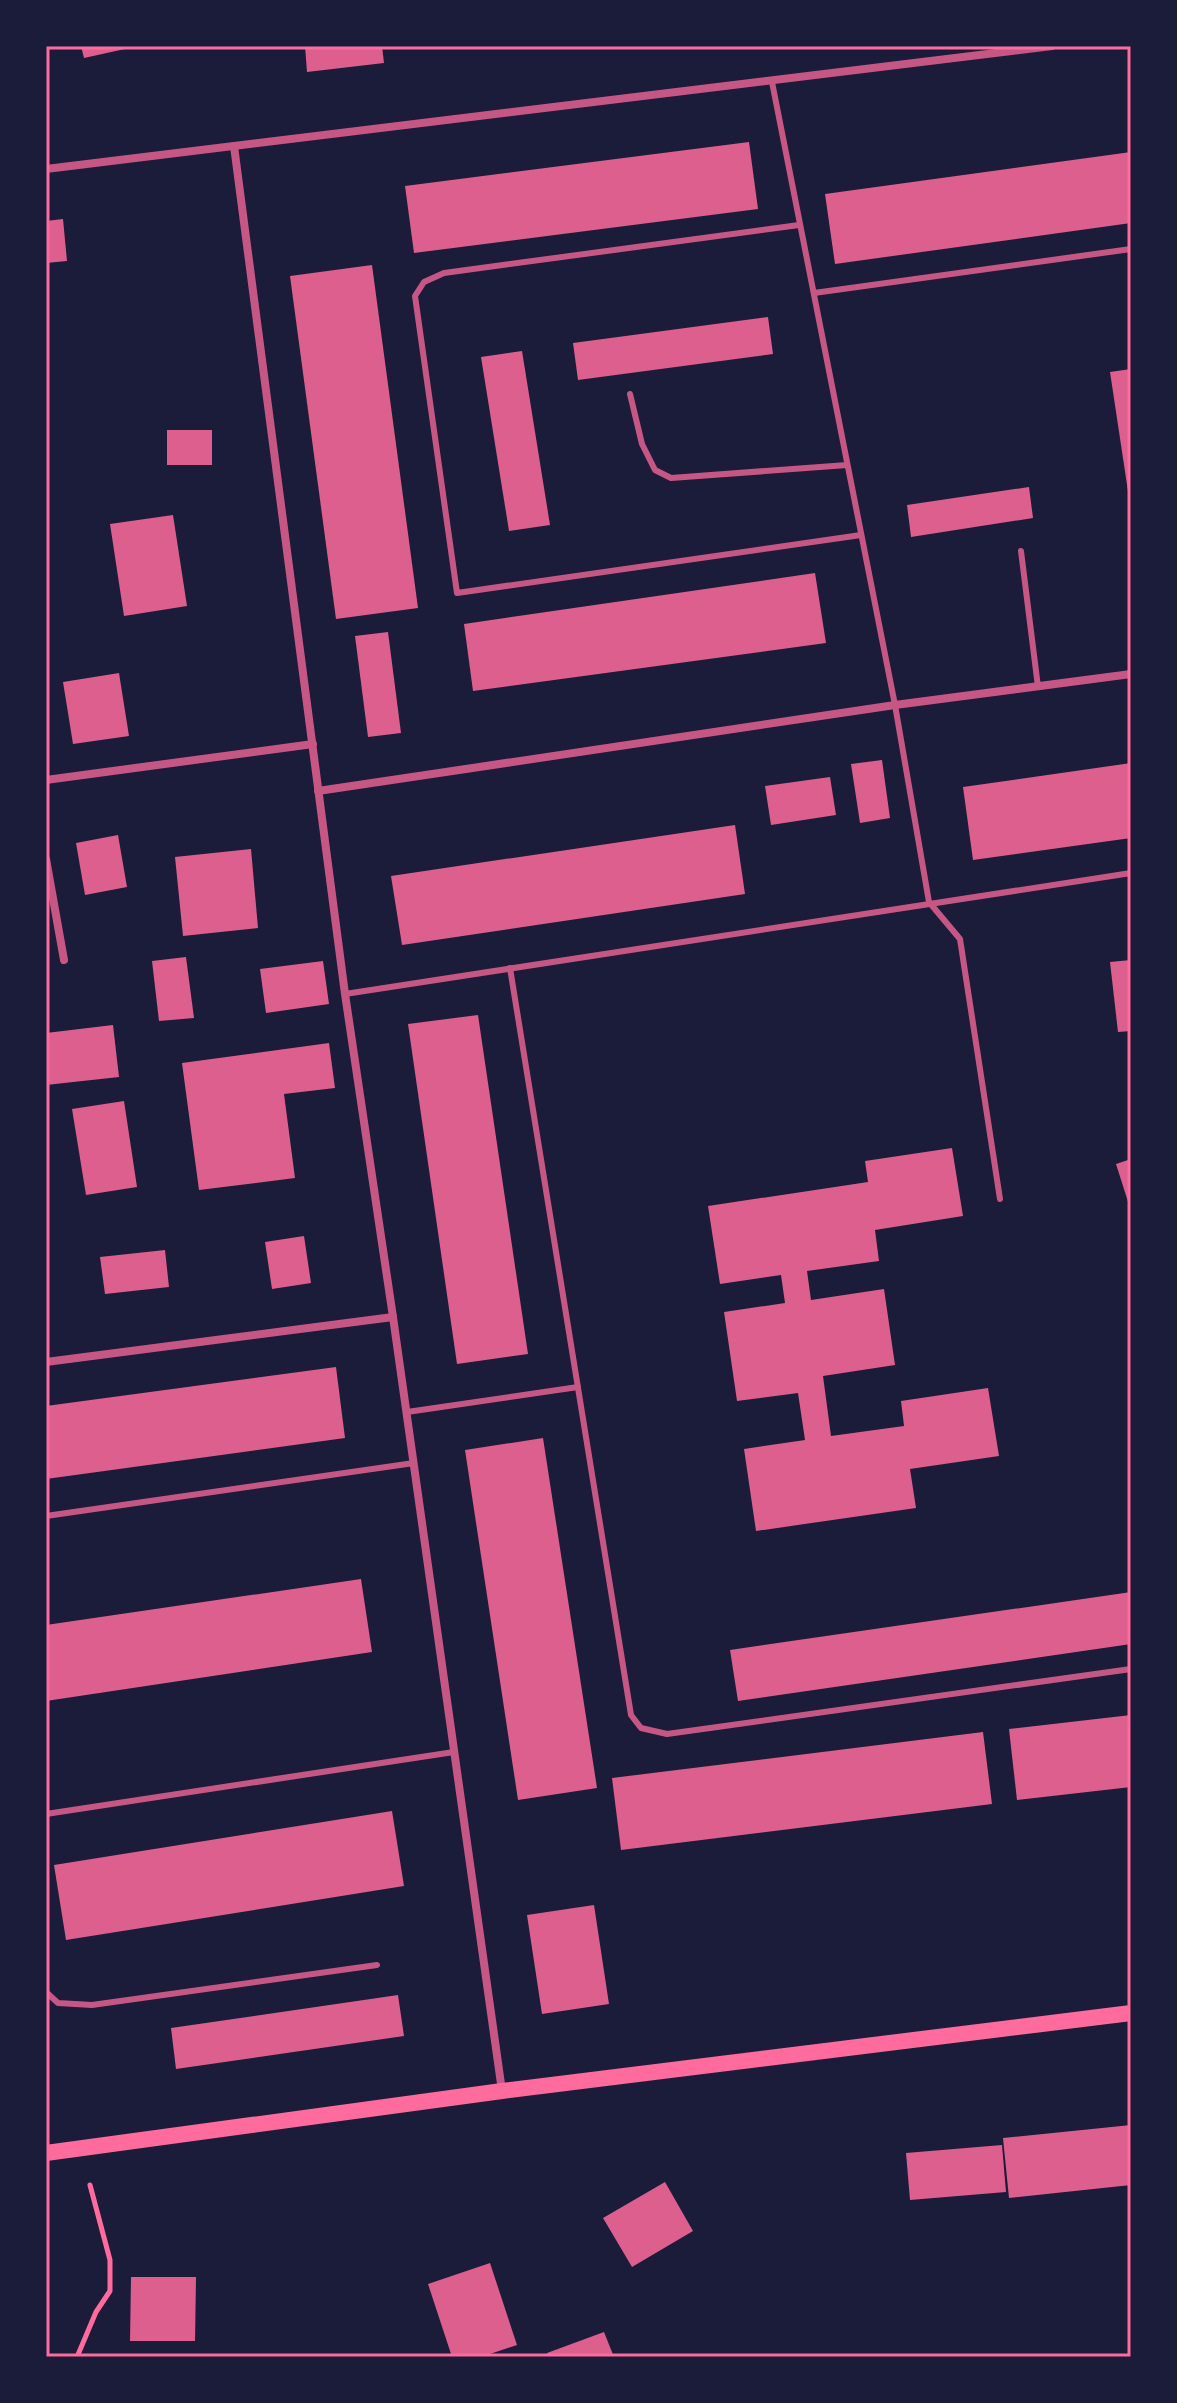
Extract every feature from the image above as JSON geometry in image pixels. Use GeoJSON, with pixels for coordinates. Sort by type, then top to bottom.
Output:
{"type":"FeatureCollection","features":[{"type":"Feature","properties":{"kind":"main road"},"geometry":{"type":"LineString","coordinates":[[46,2153],[502,2091],[1131,2013]]}},
{"type":"Feature","properties":{"kind":"street"},"geometry":{"type":"LineString","coordinates":[[46,169],[1052,46]]}},
{"type":"Feature","properties":{"kind":"street"},"geometry":{"type":"LineString","coordinates":[[234,146],[345,994],[502,2091]]}},
{"type":"Feature","properties":{"kind":"street"},"geometry":{"type":"LineString","coordinates":[[318,791],[895,705],[1131,674]]}},
{"type":"Feature","properties":{"kind":"street"},"geometry":{"type":"LineString","coordinates":[[46,780],[313,744]]}},
{"type":"Feature","properties":{"kind":"street"},"geometry":{"type":"LineString","coordinates":[[46,859],[64,960]]}},
{"type":"Feature","properties":{"kind":"street"},"geometry":{"type":"LineString","coordinates":[[46,1362],[393,1317]]}},
{"type":"Feature","properties":{"kind":"lane"},"geometry":{"type":"LineString","coordinates":[[772,82],[895,705],[929,902],[960,939],[1000,1199]]}},
{"type":"Feature","properties":{"kind":"lane"},"geometry":{"type":"LineString","coordinates":[[799,225],[444,273],[424,282],[415,296],[457,593],[861,535]]}},
{"type":"Feature","properties":{"kind":"lane"},"geometry":{"type":"LineString","coordinates":[[814,293],[1131,249]]}},
{"type":"Feature","properties":{"kind":"lane"},"geometry":{"type":"LineString","coordinates":[[630,394],[642,444],[655,470],[671,478],[847,465]]}},
{"type":"Feature","properties":{"kind":"lane"},"geometry":{"type":"LineString","coordinates":[[1021,551],[1038,687]]}},
{"type":"Feature","properties":{"kind":"lane"},"geometry":{"type":"LineString","coordinates":[[345,994],[1131,873]]}},
{"type":"Feature","properties":{"kind":"lane"},"geometry":{"type":"LineString","coordinates":[[510,968],[631,1715],[641,1728],[667,1734],[1131,1669]]}},
{"type":"Feature","properties":{"kind":"lane"},"geometry":{"type":"LineString","coordinates":[[407,1412],[578,1387]]}},
{"type":"Feature","properties":{"kind":"lane"},"geometry":{"type":"LineString","coordinates":[[46,1516],[414,1463]]}},
{"type":"Feature","properties":{"kind":"lane"},"geometry":{"type":"LineString","coordinates":[[46,1814],[454,1752]]}},
{"type":"Feature","properties":{"kind":"lane"},"geometry":{"type":"LineString","coordinates":[[46,1992],[58,2003],[92,2005],[377,1965]]}},
{"type":"Feature","properties":{"kind":"path"},"geometry":{"type":"LineString","coordinates":[[77,2357],[96,2312],[110,2291],[110,2260],[90,2185]]}},
{"type":"Feature","properties":{"kind":"building"},"geometry":{"type":"Polygon","coordinates":[[[81,46],[134,46],[134,47],[84,58],[81,46]]]}},
{"type":"Feature","properties":{"kind":"building"},"geometry":{"type":"Polygon","coordinates":[[[305,46],[382,46],[384,63],[307,72],[305,46]]]}},
{"type":"Feature","properties":{"kind":"building"},"geometry":{"type":"Polygon","coordinates":[[[749,142],[758,209],[414,253],[405,186],[749,142]]]}},
{"type":"Feature","properties":{"kind":"building"},"geometry":{"type":"Polygon","coordinates":[[[1131,152],[1131,223],[835,264],[825,194],[1131,152]]]}},
{"type":"Feature","properties":{"kind":"building"},"geometry":{"type":"Polygon","coordinates":[[[63,219],[67,261],[46,263],[46,221],[63,219]]]}},
{"type":"Feature","properties":{"kind":"building"},"geometry":{"type":"Polygon","coordinates":[[[372,265],[418,608],[336,619],[290,276],[372,265]]]}},
{"type":"Feature","properties":{"kind":"building"},"geometry":{"type":"Polygon","coordinates":[[[768,317],[773,354],[578,380],[573,343],[768,317]]]}},
{"type":"Feature","properties":{"kind":"building"},"geometry":{"type":"Polygon","coordinates":[[[522,351],[550,525],[509,531],[481,357],[522,351]]]}},
{"type":"Feature","properties":{"kind":"building"},"geometry":{"type":"Polygon","coordinates":[[[1131,369],[1131,498],[1129,498],[1110,372],[1131,369]]]}},
{"type":"Feature","properties":{"kind":"building"},"geometry":{"type":"Polygon","coordinates":[[[167,430],[212,430],[212,465],[167,465],[167,430]]]}},
{"type":"Feature","properties":{"kind":"building"},"geometry":{"type":"Polygon","coordinates":[[[1029,487],[1033,518],[911,537],[907,505],[1029,487]]]}},
{"type":"Feature","properties":{"kind":"building"},"geometry":{"type":"Polygon","coordinates":[[[173,515],[187,606],[124,616],[110,524],[173,515]]]}},
{"type":"Feature","properties":{"kind":"building"},"geometry":{"type":"Polygon","coordinates":[[[815,573],[826,643],[473,691],[464,624],[815,573]]]}},
{"type":"Feature","properties":{"kind":"building"},"geometry":{"type":"Polygon","coordinates":[[[388,632],[401,733],[368,737],[355,636],[388,632]]]}},
{"type":"Feature","properties":{"kind":"building"},"geometry":{"type":"Polygon","coordinates":[[[119,673],[129,736],[73,744],[63,682],[119,673]]]}},
{"type":"Feature","properties":{"kind":"building"},"geometry":{"type":"Polygon","coordinates":[[[882,760],[890,818],[860,823],[851,764],[882,760]]]}},
{"type":"Feature","properties":{"kind":"building"},"geometry":{"type":"Polygon","coordinates":[[[1131,763],[1131,838],[973,860],[963,787],[1131,763]]]}},
{"type":"Feature","properties":{"kind":"building"},"geometry":{"type":"Polygon","coordinates":[[[830,777],[836,815],[771,825],[765,786],[830,777]]]}},
{"type":"Feature","properties":{"kind":"building"},"geometry":{"type":"Polygon","coordinates":[[[735,825],[745,894],[402,945],[391,876],[735,825]]]}},
{"type":"Feature","properties":{"kind":"building"},"geometry":{"type":"Polygon","coordinates":[[[118,835],[127,887],[85,895],[76,843],[118,835]]]}},
{"type":"Feature","properties":{"kind":"building"},"geometry":{"type":"Polygon","coordinates":[[[251,849],[258,928],[183,936],[175,857],[251,849]]]}},
{"type":"Feature","properties":{"kind":"building"},"geometry":{"type":"Polygon","coordinates":[[[186,957],[194,1018],[159,1021],[152,961],[186,957]]]}},
{"type":"Feature","properties":{"kind":"building"},"geometry":{"type":"Polygon","coordinates":[[[1131,960],[1131,1031],[1118,1032],[1110,962],[1131,960]]]}},
{"type":"Feature","properties":{"kind":"building"},"geometry":{"type":"Polygon","coordinates":[[[323,961],[329,1004],[266,1013],[260,969],[323,961]]]}},
{"type":"Feature","properties":{"kind":"building"},"geometry":{"type":"Polygon","coordinates":[[[478,1015],[528,1354],[457,1364],[408,1024],[478,1015]]]}},
{"type":"Feature","properties":{"kind":"building"},"geometry":{"type":"Polygon","coordinates":[[[113,1025],[119,1077],[46,1085],[46,1033],[113,1025]]]}},
{"type":"Feature","properties":{"kind":"building"},"geometry":{"type":"Polygon","coordinates":[[[329,1043],[335,1088],[284,1094],[295,1178],[199,1190],[182,1063],[329,1043]]]}},
{"type":"Feature","properties":{"kind":"building"},"geometry":{"type":"Polygon","coordinates":[[[124,1101],[137,1187],[86,1195],[72,1109],[124,1101]]]}},
{"type":"Feature","properties":{"kind":"building"},"geometry":{"type":"Polygon","coordinates":[[[952,1148],[963,1216],[875,1230],[879,1261],[807,1271],[811,1300],[884,1289],[895,1365],[823,1376],[831,1436],[904,1426],[901,1401],[988,1388],[999,1456],[910,1469],[916,1508],[756,1531],[744,1449],[805,1440],[798,1393],[737,1401],[724,1312],[785,1303],[781,1275],[720,1284],[708,1206],[868,1182],[865,1161],[952,1148]]]}},
{"type":"Feature","properties":{"kind":"building"},"geometry":{"type":"Polygon","coordinates":[[[1131,1159],[1131,1207],[1130,1208],[1116,1164],[1131,1159]]]}},
{"type":"Feature","properties":{"kind":"building"},"geometry":{"type":"Polygon","coordinates":[[[304,1236],[311,1283],[272,1289],[265,1242],[304,1236]]]}},
{"type":"Feature","properties":{"kind":"building"},"geometry":{"type":"Polygon","coordinates":[[[165,1250],[169,1287],[105,1294],[100,1257],[165,1250]]]}},
{"type":"Feature","properties":{"kind":"building"},"geometry":{"type":"Polygon","coordinates":[[[336,1367],[345,1438],[46,1479],[46,1406],[336,1367]]]}},
{"type":"Feature","properties":{"kind":"building"},"geometry":{"type":"Polygon","coordinates":[[[543,1438],[597,1788],[518,1800],[465,1450],[543,1438]]]}},
{"type":"Feature","properties":{"kind":"building"},"geometry":{"type":"Polygon","coordinates":[[[361,1579],[372,1652],[46,1701],[46,1625],[361,1579]]]}},
{"type":"Feature","properties":{"kind":"building"},"geometry":{"type":"Polygon","coordinates":[[[1131,1592],[1131,1644],[738,1701],[730,1650],[1131,1592]]]}},
{"type":"Feature","properties":{"kind":"building"},"geometry":{"type":"Polygon","coordinates":[[[1131,1715],[1131,1787],[1017,1800],[1009,1729],[1131,1715]]]}},
{"type":"Feature","properties":{"kind":"building"},"geometry":{"type":"Polygon","coordinates":[[[983,1732],[992,1804],[621,1850],[612,1778],[983,1732]]]}},
{"type":"Feature","properties":{"kind":"building"},"geometry":{"type":"Polygon","coordinates":[[[392,1811],[404,1886],[66,1940],[54,1865],[392,1811]]]}},
{"type":"Feature","properties":{"kind":"building"},"geometry":{"type":"Polygon","coordinates":[[[594,1905],[609,2004],[542,2014],[527,1915],[594,1905]]]}},
{"type":"Feature","properties":{"kind":"building"},"geometry":{"type":"Polygon","coordinates":[[[398,1995],[404,2036],[176,2069],[171,2028],[398,1995]]]}},
{"type":"Feature","properties":{"kind":"building"},"geometry":{"type":"Polygon","coordinates":[[[1131,2125],[1131,2185],[1009,2198],[1003,2138],[1131,2125]]]}},
{"type":"Feature","properties":{"kind":"building"},"geometry":{"type":"Polygon","coordinates":[[[1002,2145],[1006,2192],[910,2200],[906,2153],[1002,2145]]]}},
{"type":"Feature","properties":{"kind":"building"},"geometry":{"type":"Polygon","coordinates":[[[665,2182],[693,2231],[632,2267],[603,2218],[665,2182]]]}},
{"type":"Feature","properties":{"kind":"building"},"geometry":{"type":"Polygon","coordinates":[[[490,2263],[517,2345],[481,2357],[452,2357],[428,2284],[490,2263]]]}},
{"type":"Feature","properties":{"kind":"building"},"geometry":{"type":"Polygon","coordinates":[[[131,2277],[196,2277],[195,2341],[130,2341],[131,2277]]]}},
{"type":"Feature","properties":{"kind":"building"},"geometry":{"type":"Polygon","coordinates":[[[604,2332],[614,2357],[548,2357],[547,2353],[604,2332]]]}}]}
